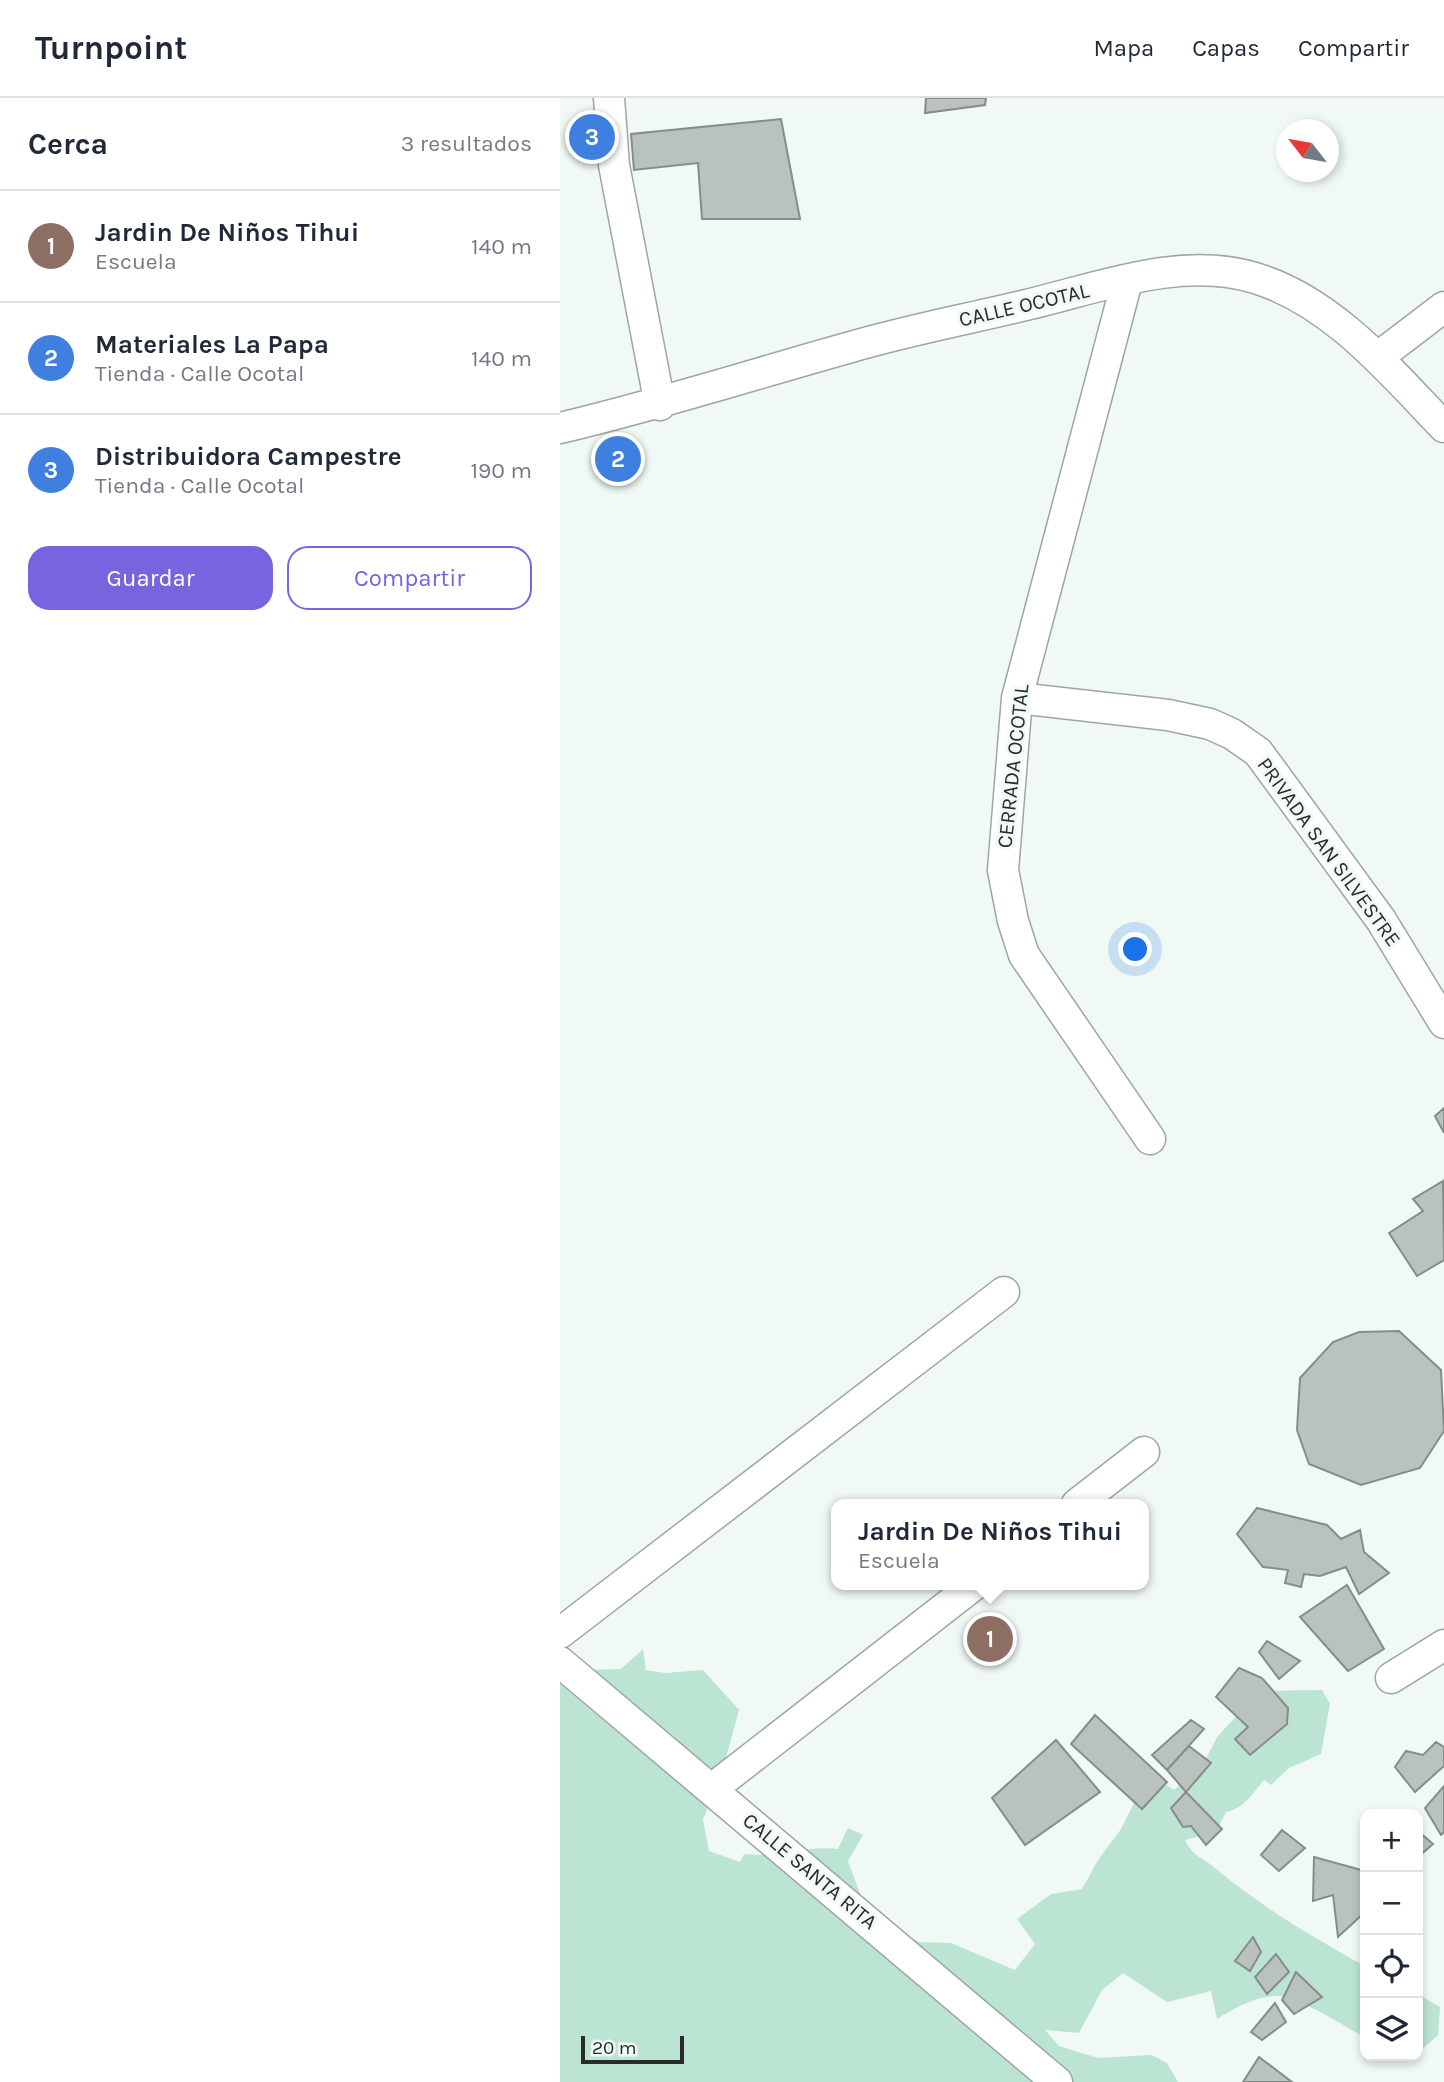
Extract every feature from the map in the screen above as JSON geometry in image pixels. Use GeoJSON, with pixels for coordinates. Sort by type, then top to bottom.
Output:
{"type":"FeatureCollection","features":[{"type":"Feature","properties":{"kind":"street"},"geometry":{"type":"LineString","coordinates":[[609,98],[614,165],[660,405]]}},
{"type":"Feature","properties":{"kind":"street","name":"CALLE OCOTAL"},"geometry":{"type":"LineString","coordinates":[[560,429],[660,405],[852,346],[1127,281],[1222,269],[1257,278],[1318,308],[1377,358],[1444,427]]}},
{"type":"Feature","properties":{"kind":"street","name":"CERRADA OCOTAL"},"geometry":{"type":"LineString","coordinates":[[1127,281],[1017,698],[1003,870],[1013,921],[1024,955],[1150,1139]]}},
{"type":"Feature","properties":{"kind":"street"},"geometry":{"type":"LineString","coordinates":[[1377,358],[1444,307]]}},
{"type":"Feature","properties":{"kind":"street","name":"PRIVADA SAN SILVESTRE"},"geometry":{"type":"LineString","coordinates":[[1017,698],[1168,715],[1210,724],[1232,734],[1258,752],[1381,920],[1444,1023]]}},
{"type":"Feature","properties":{"kind":"street"},"geometry":{"type":"LineString","coordinates":[[560,1633],[1004,1292]]}},
{"type":"Feature","properties":{"kind":"street"},"geometry":{"type":"LineString","coordinates":[[1083,1499],[1144,1452]]}},
{"type":"Feature","properties":{"kind":"street"},"geometry":{"type":"LineString","coordinates":[[713,1788],[968,1590]]}},
{"type":"Feature","properties":{"kind":"street"},"geometry":{"type":"LineString","coordinates":[[1391,1678],[1444,1645]]}},
{"type":"Feature","properties":{"kind":"street","name":"CALLE SANTA RITA"},"geometry":{"type":"LineString","coordinates":[[560,1662],[713,1788],[1057,2082]]}},
{"type":"Feature","properties":{"kind":"green space"},"geometry":{"type":"Polygon","coordinates":[[[643,1649],[646,1670],[665,1673],[703,1670],[739,1710],[723,1769],[703,1820],[709,1851],[740,1862],[744,1854],[838,1849],[848,1828],[863,1835],[848,1861],[868,1915],[919,1942],[951,1943],[1015,1970],[1035,1944],[1017,1919],[1051,1894],[1082,1889],[1098,1860],[1121,1829],[1138,1795],[1164,1783],[1174,1790],[1202,1767],[1217,1737],[1259,1691],[1322,1690],[1330,1704],[1321,1754],[1289,1768],[1271,1785],[1264,1780],[1243,1804],[1226,1812],[1216,1832],[1185,1840],[1195,1854],[1269,1909],[1360,1963],[1360,2035],[1309,2006],[1277,1996],[1246,2003],[1217,2019],[1211,1991],[1167,2002],[1123,1973],[1102,1990],[1079,2033],[1045,2030],[1059,2046],[1098,2058],[1152,2055],[1167,2063],[1178,2082],[560,2082],[560,1666],[583,1670],[621,1669],[643,1649]]]}},
{"type":"Feature","properties":{"kind":"green space"},"geometry":{"type":"Polygon","coordinates":[[[1423,1997],[1440,2007],[1438,2035],[1423,2048],[1423,1997]]]}},
{"type":"Feature","properties":{"kind":"building"},"geometry":{"type":"Polygon","coordinates":[[[926,98],[986,98],[985,105],[925,113],[926,98]]]}},
{"type":"Feature","properties":{"kind":"building"},"geometry":{"type":"Polygon","coordinates":[[[781,119],[800,219],[702,219],[698,163],[634,170],[631,134],[781,119]]]}},
{"type":"Feature","properties":{"kind":"building"},"geometry":{"type":"Polygon","coordinates":[[[1444,1108],[1444,1133],[1435,1116],[1444,1108]]]}},
{"type":"Feature","properties":{"kind":"building"},"geometry":{"type":"Polygon","coordinates":[[[1443,1181],[1444,1260],[1417,1276],[1389,1233],[1423,1211],[1413,1199],[1443,1181]]]}},
{"type":"Feature","properties":{"kind":"building"},"geometry":{"type":"Polygon","coordinates":[[[1399,1331],[1441,1370],[1444,1431],[1420,1468],[1361,1485],[1309,1464],[1297,1430],[1300,1378],[1333,1342],[1359,1332],[1399,1331]]]}},
{"type":"Feature","properties":{"kind":"building"},"geometry":{"type":"Polygon","coordinates":[[[1257,1508],[1327,1525],[1341,1539],[1360,1530],[1364,1552],[1389,1573],[1359,1594],[1346,1567],[1320,1576],[1304,1574],[1301,1587],[1285,1583],[1288,1570],[1263,1567],[1237,1534],[1257,1508]]]}},
{"type":"Feature","properties":{"kind":"building"},"geometry":{"type":"Polygon","coordinates":[[[1347,1585],[1384,1649],[1348,1671],[1300,1617],[1347,1585]]]}},
{"type":"Feature","properties":{"kind":"building"},"geometry":{"type":"Polygon","coordinates":[[[1267,1641],[1300,1661],[1279,1679],[1259,1652],[1267,1641]]]}},
{"type":"Feature","properties":{"kind":"building"},"geometry":{"type":"Polygon","coordinates":[[[1239,1668],[1262,1678],[1288,1708],[1287,1724],[1250,1755],[1235,1739],[1248,1727],[1216,1697],[1239,1668]]]}},
{"type":"Feature","properties":{"kind":"building"},"geometry":{"type":"Polygon","coordinates":[[[1095,1715],[1167,1782],[1142,1809],[1071,1744],[1095,1715]]]}},
{"type":"Feature","properties":{"kind":"building"},"geometry":{"type":"Polygon","coordinates":[[[1191,1720],[1204,1729],[1167,1770],[1152,1755],[1191,1720]]]}},
{"type":"Feature","properties":{"kind":"building"},"geometry":{"type":"Polygon","coordinates":[[[1056,1740],[1100,1792],[1025,1845],[992,1798],[1056,1740]]]}},
{"type":"Feature","properties":{"kind":"building"},"geometry":{"type":"Polygon","coordinates":[[[1436,1742],[1444,1747],[1444,1766],[1415,1792],[1395,1767],[1406,1751],[1423,1755],[1436,1742]]]}},
{"type":"Feature","properties":{"kind":"building"},"geometry":{"type":"Polygon","coordinates":[[[1189,1746],[1211,1763],[1186,1792],[1167,1770],[1189,1746]]]}},
{"type":"Feature","properties":{"kind":"building"},"geometry":{"type":"Polygon","coordinates":[[[1444,1786],[1444,1832],[1441,1835],[1425,1808],[1444,1786]]]}},
{"type":"Feature","properties":{"kind":"building"},"geometry":{"type":"Polygon","coordinates":[[[1186,1792],[1222,1829],[1206,1845],[1191,1826],[1183,1827],[1171,1808],[1186,1792]]]}},
{"type":"Feature","properties":{"kind":"building"},"geometry":{"type":"Polygon","coordinates":[[[1282,1830],[1305,1848],[1279,1871],[1261,1855],[1282,1830]]]}},
{"type":"Feature","properties":{"kind":"building"},"geometry":{"type":"Polygon","coordinates":[[[1423,1835],[1433,1844],[1423,1853],[1423,1835]]]}},
{"type":"Feature","properties":{"kind":"building"},"geometry":{"type":"Polygon","coordinates":[[[1314,1857],[1360,1870],[1360,1917],[1338,1937],[1333,1895],[1313,1901],[1314,1857]]]}},
{"type":"Feature","properties":{"kind":"building"},"geometry":{"type":"Polygon","coordinates":[[[1253,1937],[1261,1952],[1250,1971],[1235,1961],[1253,1937]]]}},
{"type":"Feature","properties":{"kind":"building"},"geometry":{"type":"Polygon","coordinates":[[[1276,1954],[1289,1972],[1267,1994],[1255,1977],[1276,1954]]]}},
{"type":"Feature","properties":{"kind":"building"},"geometry":{"type":"Polygon","coordinates":[[[1296,1972],[1322,1997],[1294,2014],[1282,2000],[1296,1972]]]}},
{"type":"Feature","properties":{"kind":"building"},"geometry":{"type":"Polygon","coordinates":[[[1275,2003],[1286,2022],[1262,2040],[1251,2032],[1275,2003]]]}},
{"type":"Feature","properties":{"kind":"building"},"geometry":{"type":"Polygon","coordinates":[[[1259,2057],[1292,2082],[1243,2082],[1259,2057]]]}},
{"type":"Feature","properties":{"kind":"place","name":"Distribuidora Campestre"},"geometry":{"type":"Point","coordinates":[592,137]}},
{"type":"Feature","properties":{"kind":"place","name":"Materiales La Papa"},"geometry":{"type":"Point","coordinates":[618,459]}},
{"type":"Feature","properties":{"kind":"place","name":"Jardin De Niños Tihui"},"geometry":{"type":"Point","coordinates":[990,1639]}}]}
